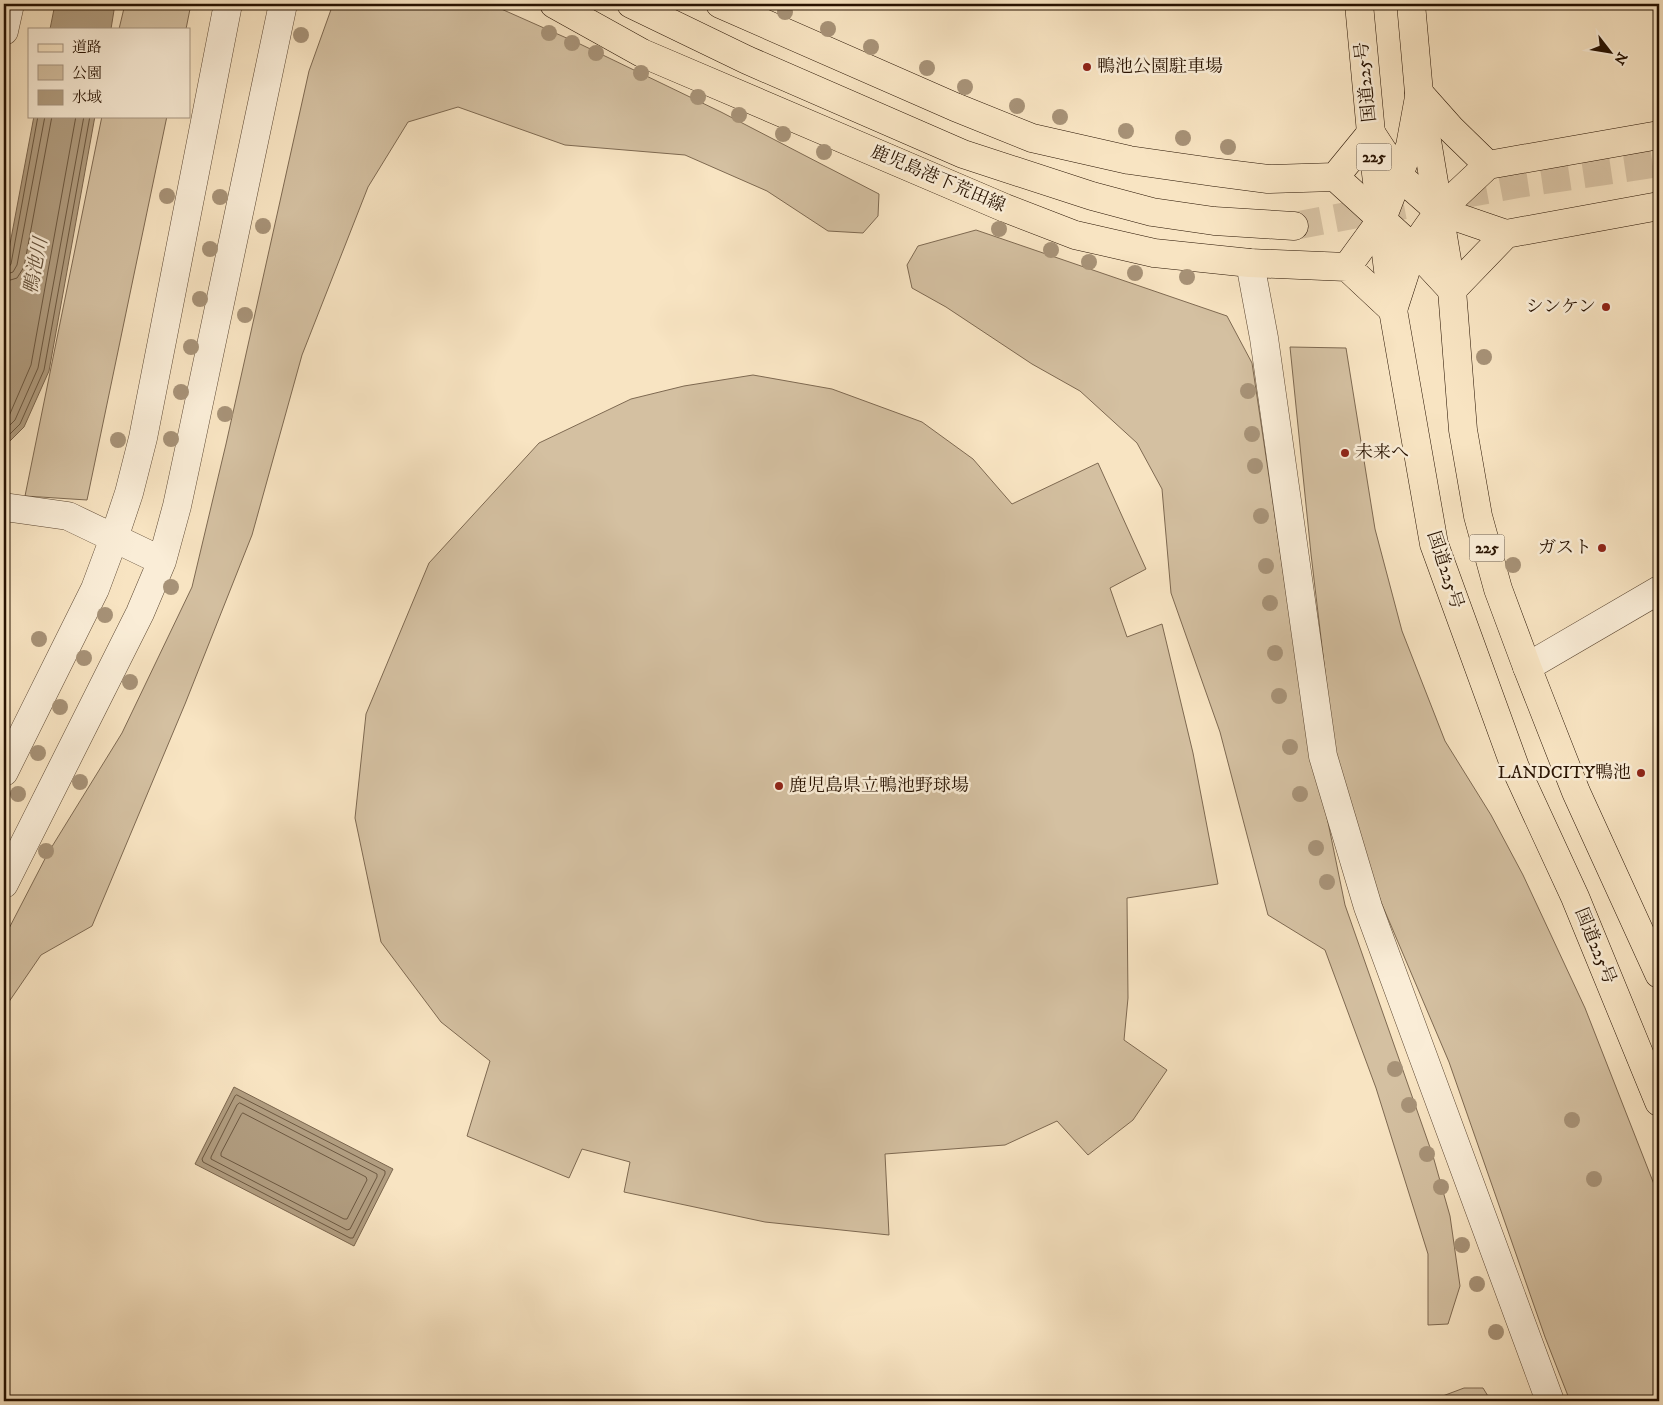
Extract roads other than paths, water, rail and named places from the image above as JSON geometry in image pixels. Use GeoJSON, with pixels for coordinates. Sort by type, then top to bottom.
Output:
{"type":"FeatureCollection","features":[{"type":"Feature","properties":{"kind":"main road","name":"鹿児島港下荒田線"},"geometry":{"type":"LineString","coordinates":[[554,4],[642,53],[1005,208],[1075,235],[1154,252],[1250,263],[1346,267]]}},
{"type":"Feature","properties":{"kind":"main road","name":"鹿児島港下荒田線"},"geometry":{"type":"LineString","coordinates":[[562,4],[747,60]]}},
{"type":"Feature","properties":{"kind":"main road","name":"鹿児島港下荒田線"},"geometry":{"type":"LineString","coordinates":[[631,4],[747,60],[963,154],[1092,196],[1152,212],[1214,221],[1294,226]]}},
{"type":"Feature","properties":{"kind":"main road"},"geometry":{"type":"LineString","coordinates":[[720,4],[955,107],[1032,138],[1129,160],[1213,172],[1268,179],[1335,177],[1413,248],[1452,290],[1506,234]]}},
{"type":"Feature","properties":{"kind":"main road","name":"国道225号"},"geometry":{"type":"LineString","coordinates":[[1358,4],[1371,133],[1393,310],[1434,544],[1515,768],[1575,896],[1659,1102]]}},
{"type":"Feature","properties":{"kind":"main road","name":"225"},"geometry":{"type":"LineString","coordinates":[[1411,4],[1419,94],[1452,290],[1463,430],[1478,516],[1498,589],[1576,792],[1659,974]]}},
{"type":"Feature","properties":{"kind":"main road"},"geometry":{"type":"LineString","coordinates":[[1419,94],[1488,165]]}},
{"type":"Feature","properties":{"kind":"main road"},"geometry":{"type":"LineString","coordinates":[[1419,94],[1410,146],[1382,219],[1346,267],[1393,310],[1413,248],[1439,211],[1488,165],[1659,135]]}},
{"type":"Feature","properties":{"kind":"main road"},"geometry":{"type":"LineString","coordinates":[[1335,177],[1371,133],[1399,176],[1439,211],[1506,234],[1659,206]]}},
{"type":"Feature","properties":{"kind":"street"},"geometry":{"type":"LineString","coordinates":[[4,31],[10,4]]}},
{"type":"Feature","properties":{"kind":"street"},"geometry":{"type":"LineString","coordinates":[[4,772],[94,589],[129,493],[143,438],[228,4]]}},
{"type":"Feature","properties":{"kind":"street"},"geometry":{"type":"LineString","coordinates":[[4,884],[140,612],[162,561],[177,506],[283,4]]}},
{"type":"Feature","properties":{"kind":"street"},"geometry":{"type":"LineString","coordinates":[[1250,263],[1264,338],[1323,756],[1368,907],[1550,1401]]}},
{"type":"Feature","properties":{"kind":"street"},"geometry":{"type":"LineString","coordinates":[[4,507],[68,516],[162,561]]}},
{"type":"Feature","properties":{"kind":"street"},"geometry":{"type":"LineString","coordinates":[[1527,667],[1659,590]]}},
{"type":"Feature","properties":{"kind":"water"},"geometry":{"type":"Polygon","coordinates":[[[55,4],[115,4],[111,28],[50,28],[55,4]]]}},
{"type":"Feature","properties":{"kind":"water","name":"鴨池川"},"geometry":{"type":"Polygon","coordinates":[[[34,118],[95,118],[49,371],[24,427],[4,447],[4,276],[34,118]]]}},
{"type":"Feature","properties":{"kind":"water"},"geometry":{"type":"Polygon","coordinates":[[[234,1087],[393,1169],[354,1246],[195,1164],[234,1087]]]}},
{"type":"Feature","properties":{"kind":"tunnel"},"geometry":{"type":"LineString","coordinates":[[1294,226],[1518,184],[1659,163]]}},
{"type":"Feature","properties":{"kind":"place","name":"鴨池公園駐車場"},"geometry":{"type":"Point","coordinates":[1087,67]}},
{"type":"Feature","properties":{"kind":"place","name":"シンケン"},"geometry":{"type":"Point","coordinates":[1606,307]}},
{"type":"Feature","properties":{"kind":"place","name":"未来へ"},"geometry":{"type":"Point","coordinates":[1345,453]}},
{"type":"Feature","properties":{"kind":"place","name":"ガスト"},"geometry":{"type":"Point","coordinates":[1602,548]}},
{"type":"Feature","properties":{"kind":"place","name":"LANDCITY鴨池"},"geometry":{"type":"Point","coordinates":[1641,773]}},
{"type":"Feature","properties":{"kind":"place","name":"鹿児島県立鴨池野球場"},"geometry":{"type":"Point","coordinates":[779,786]}}]}
